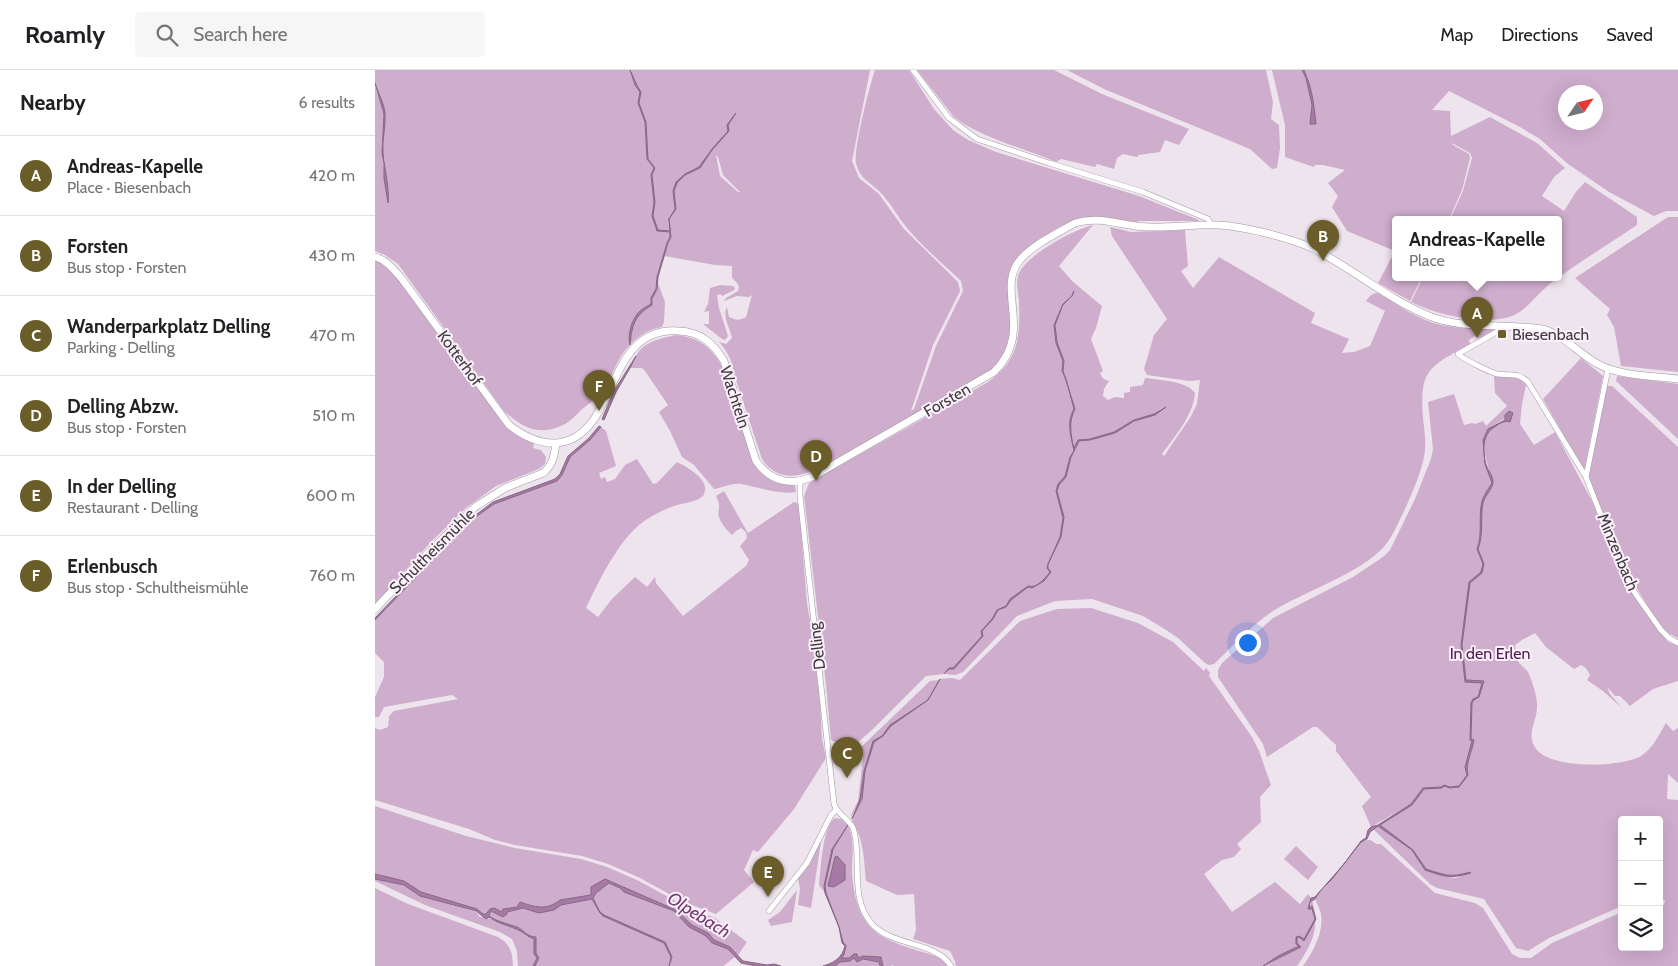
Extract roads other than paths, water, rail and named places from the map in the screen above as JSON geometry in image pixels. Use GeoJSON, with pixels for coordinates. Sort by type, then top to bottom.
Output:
{"type":"FeatureCollection","features":[{"type":"Feature","properties":{"kind":"street","name":"Forsten"},"geometry":{"type":"LineString","coordinates":[[913,70],[949,118],[977,139],[1143,192],[1208,219],[1211,225]]}},
{"type":"Feature","properties":{"kind":"street","name":"Forsten"},"geometry":{"type":"LineString","coordinates":[[800,481],[814,476],[994,372],[1005,359],[1013,338],[1014,313],[1011,291],[1013,273],[1020,260],[1030,250],[1075,223],[1099,219],[1131,227],[1211,225],[1233,227],[1290,240],[1306,246],[1408,306],[1429,316],[1456,322],[1507,326]]}},
{"type":"Feature","properties":{"kind":"street","name":"Kotterhof"},"geometry":{"type":"LineString","coordinates":[[375,257],[389,264],[402,279],[509,425],[535,440],[556,444]]}},
{"type":"Feature","properties":{"kind":"street"},"geometry":{"type":"LineString","coordinates":[[1585,477],[1524,378],[1515,374],[1493,373],[1463,359],[1458,354],[1507,326],[1532,327],[1548,330],[1587,358],[1608,369],[1678,379]]}},
{"type":"Feature","properties":{"kind":"street","name":"Wachteln"},"geometry":{"type":"LineString","coordinates":[[556,444],[574,438],[586,428],[594,418],[621,364],[641,341],[654,334],[666,331],[687,331],[698,334],[707,340],[724,361],[756,461],[762,470],[778,480],[787,482],[800,481]]}},
{"type":"Feature","properties":{"kind":"street"},"geometry":{"type":"LineString","coordinates":[[1585,477],[1608,369]]}},
{"type":"Feature","properties":{"kind":"street","name":"Schultheismühle"},"geometry":{"type":"LineString","coordinates":[[375,609],[427,553],[475,506],[495,494],[543,473],[549,468],[553,460],[556,444]]}},
{"type":"Feature","properties":{"kind":"street","name":"Minzenbach"},"geometry":{"type":"LineString","coordinates":[[1585,477],[1625,577],[1661,630],[1669,638],[1678,642]]}},
{"type":"Feature","properties":{"kind":"street","name":"Delling"},"geometry":{"type":"LineString","coordinates":[[800,481],[800,496],[836,810]]}},
{"type":"Feature","properties":{"kind":"street"},"geometry":{"type":"LineString","coordinates":[[769,911],[807,863],[831,815],[836,810],[853,827],[856,840],[856,870],[860,900],[864,912],[871,923],[877,929],[900,941],[937,952],[946,958],[951,966]]}},
{"type":"Feature","properties":{"kind":"place","name":"Forsten"},"geometry":{"type":"Point","coordinates":[1323,261]}},
{"type":"Feature","properties":{"kind":"place","name":"Biesenbach"},"geometry":{"type":"Point","coordinates":[1502,334]}},
{"type":"Feature","properties":{"kind":"place","name":"Andreas-Kapelle"},"geometry":{"type":"Point","coordinates":[1477,338]}},
{"type":"Feature","properties":{"kind":"place","name":"Erlenbusch"},"geometry":{"type":"Point","coordinates":[599,411]}},
{"type":"Feature","properties":{"kind":"place","name":"Delling Abzw."},"geometry":{"type":"Point","coordinates":[816,481]}},
{"type":"Feature","properties":{"kind":"place","name":"Wanderparkplatz Delling"},"geometry":{"type":"Point","coordinates":[847,778]}},
{"type":"Feature","properties":{"kind":"place","name":"In der Delling"},"geometry":{"type":"Point","coordinates":[768,897]}},
{"type":"Feature","properties":{"kind":"park label","name":"In den Erlen"},"geometry":{"type":"Point","coordinates":[1490,653]}},
{"type":"Feature","properties":{"kind":"water label","name":"Olpebach"},"geometry":{"type":"Point","coordinates":[699,915]}}]}
